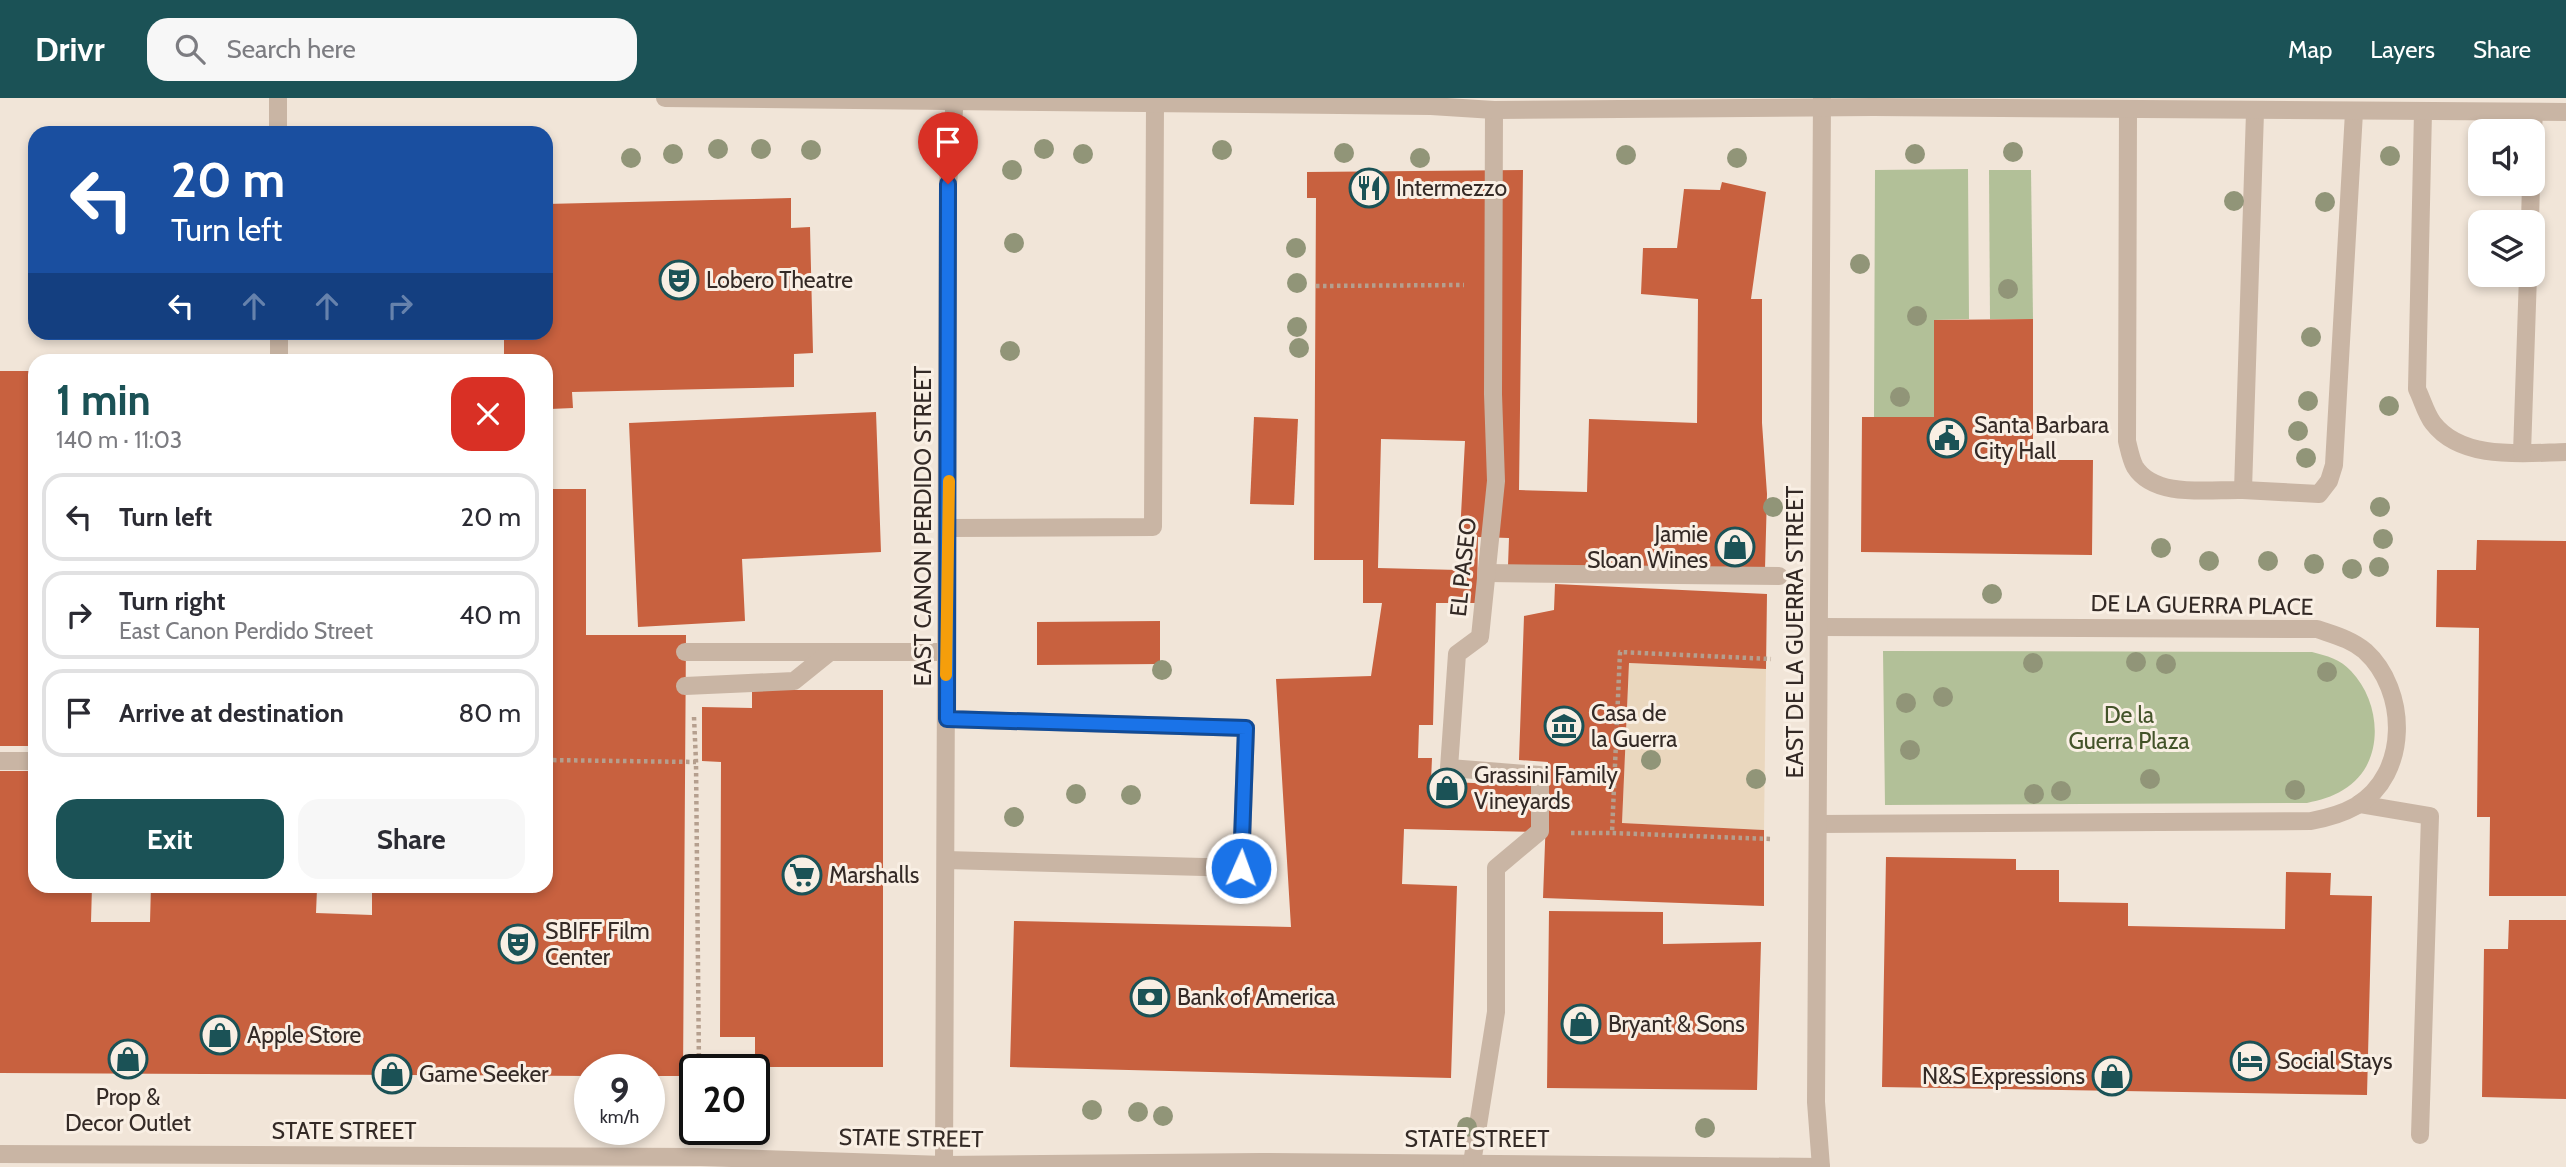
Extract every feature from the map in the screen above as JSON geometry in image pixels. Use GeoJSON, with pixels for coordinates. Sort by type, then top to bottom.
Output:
{"type":"FeatureCollection","features":[{"type":"Feature","properties":{"kind":"street"},"geometry":{"type":"LineString","coordinates":[[278,98],[278,126]]}},
{"type":"Feature","properties":{"kind":"street"},"geometry":{"type":"LineString","coordinates":[[665,98],[955,100],[1494,110],[1822,104],[2354,112],[2373,105],[2423,111],[2566,112]]}},
{"type":"Feature","properties":{"kind":"street","name":"EAST CANON PERDIDO STREET"},"geometry":{"type":"LineString","coordinates":[[944,1166],[949,528],[948,158],[955,100]]}},
{"type":"Feature","properties":{"kind":"street"},"geometry":{"type":"LineString","coordinates":[[949,528],[1153,527],[1155,103]]}},
{"type":"Feature","properties":{"kind":"street","name":"EAST DE LA GUERRA STREET"},"geometry":{"type":"LineString","coordinates":[[1821,1167],[1816,1102],[1822,104]]}},
{"type":"Feature","properties":{"kind":"street","name":"EL PASEO"},"geometry":{"type":"LineString","coordinates":[[1472,1163],[1496,1012],[1496,868],[1540,831],[1540,775],[1450,768],[1457,654],[1480,637],[1496,481],[1494,110]]}},
{"type":"Feature","properties":{"kind":"street"},"geometry":{"type":"LineString","coordinates":[[2128,110],[2127,441],[2135,467],[2152,484],[2167,488],[2319,494],[2329,481],[2334,465],[2354,112]]}},
{"type":"Feature","properties":{"kind":"street"},"geometry":{"type":"LineString","coordinates":[[2243,490],[2255,111]]}},
{"type":"Feature","properties":{"kind":"street"},"geometry":{"type":"LineString","coordinates":[[2423,111],[2417,389],[2434,424],[2465,447],[2522,453],[2566,452]]}},
{"type":"Feature","properties":{"kind":"street"},"geometry":{"type":"LineString","coordinates":[[2534,112],[2534,119]]}},
{"type":"Feature","properties":{"kind":"street"},"geometry":{"type":"LineString","coordinates":[[2522,453],[2528,287]]}},
{"type":"Feature","properties":{"kind":"street"},"geometry":{"type":"LineString","coordinates":[[1487,573],[1779,576]]}},
{"type":"Feature","properties":{"kind":"street","name":"DE LA GUERRA PLACE"},"geometry":{"type":"LineString","coordinates":[[1818,824],[2311,821],[2336,816],[2359,804],[2375,788],[2388,769],[2395,749],[2398,723],[2395,701],[2385,678],[2366,652],[2345,638],[2317,629],[1820,627]]}},
{"type":"Feature","properties":{"kind":"street"},"geometry":{"type":"LineString","coordinates":[[685,652],[946,652]]}},
{"type":"Feature","properties":{"kind":"street"},"geometry":{"type":"LineString","coordinates":[[685,686],[794,681],[830,652]]}},
{"type":"Feature","properties":{"kind":"street"},"geometry":{"type":"LineString","coordinates":[[946,860],[1241,868],[1246,728],[947,719]]}},
{"type":"Feature","properties":{"kind":"street"},"geometry":{"type":"LineString","coordinates":[[0,761],[28,761]]}},
{"type":"Feature","properties":{"kind":"street"},"geometry":{"type":"LineString","coordinates":[[2359,804],[2430,816],[2420,1135]]}},
{"type":"Feature","properties":{"kind":"street","name":"STATE STREET"},"geometry":{"type":"LineString","coordinates":[[0,1154],[701,1157],[944,1166],[1260,1161],[1821,1167]]}},
{"type":"Feature","properties":{"kind":"path"},"geometry":{"type":"LineString","coordinates":[[1316,286],[1493,285]]}},
{"type":"Feature","properties":{"kind":"path"},"geometry":{"type":"LineString","coordinates":[[1612,832],[1620,652],[1771,659]]}},
{"type":"Feature","properties":{"kind":"path"},"geometry":{"type":"LineString","coordinates":[[553,760],[696,762],[699,1054]]}},
{"type":"Feature","properties":{"kind":"path"},"geometry":{"type":"LineString","coordinates":[[1603,834],[1612,832],[1770,839]]}},
{"type":"Feature","properties":{"kind":"green space"},"geometry":{"type":"Polygon","coordinates":[[[1968,169],[1969,319],[1934,320],[1934,417],[1874,417],[1875,170],[1968,169]]]}},
{"type":"Feature","properties":{"kind":"green space"},"geometry":{"type":"Polygon","coordinates":[[[1989,170],[2031,170],[2033,319],[1990,319],[1989,170]]]}},
{"type":"Feature","properties":{"kind":"green space","name":"De la Guerra Plaza"},"geometry":{"type":"Polygon","coordinates":[[[1883,651],[2312,652],[2342,664],[2361,684],[2373,716],[2373,750],[2357,779],[2335,795],[2307,803],[1885,805],[1883,651]]]}},
{"type":"Feature","properties":{"kind":"shaded area"},"geometry":{"type":"Polygon","coordinates":[[[1629,663],[1766,669],[1764,830],[1622,823],[1629,663]]]}},
{"type":"Feature","properties":{"kind":"building"},"geometry":{"type":"Polygon","coordinates":[[[1523,170],[1519,490],[1587,492],[1589,419],[1697,423],[1698,299],[1641,294],[1643,248],[1677,248],[1684,189],[1720,190],[1722,182],[1766,192],[1751,299],[1762,299],[1762,423],[1767,494],[1765,569],[1508,566],[1509,538],[1478,537],[1477,603],[1436,603],[1433,725],[1419,725],[1418,758],[1432,758],[1431,781],[1536,786],[1532,832],[1404,829],[1402,884],[1457,886],[1451,1078],[1010,1067],[1014,921],[1291,927],[1276,679],[1371,676],[1382,603],[1363,603],[1363,560],[1314,560],[1316,198],[1307,198],[1307,172],[1523,170]],[[1381,439],[1378,568],[1458,570],[1465,441],[1381,439]]]}},
{"type":"Feature","properties":{"kind":"building","name":"Lobero Theatre"},"geometry":{"type":"Polygon","coordinates":[[[791,198],[791,228],[810,227],[813,353],[794,354],[794,387],[572,392],[573,408],[553,409],[553,354],[504,354],[504,340],[553,340],[553,204],[791,198]]]}},
{"type":"Feature","properties":{"kind":"building","name":"Santa Barbara City Hall"},"geometry":{"type":"Polygon","coordinates":[[[2033,319],[2033,460],[2093,460],[2092,555],[1861,552],[1862,417],[1934,417],[1934,320],[2033,319]]]}},
{"type":"Feature","properties":{"kind":"building"},"geometry":{"type":"Polygon","coordinates":[[[0,371],[28,371],[28,746],[0,746],[0,371]]]}},
{"type":"Feature","properties":{"kind":"building"},"geometry":{"type":"Polygon","coordinates":[[[876,412],[881,552],[742,559],[745,621],[638,627],[629,423],[876,412]]]}},
{"type":"Feature","properties":{"kind":"building"},"geometry":{"type":"Polygon","coordinates":[[[1254,417],[1298,419],[1294,505],[1250,504],[1254,417]]]}},
{"type":"Feature","properties":{"kind":"building"},"geometry":{"type":"Polygon","coordinates":[[[553,489],[586,489],[586,635],[686,635],[683,1054],[679,1054],[679,1076],[665,1076],[665,1054],[574,1054],[574,1076],[0,1073],[0,771],[28,771],[28,893],[92,893],[91,922],[150,922],[151,893],[317,893],[316,913],[372,915],[372,893],[553,893],[553,489]]]}},
{"type":"Feature","properties":{"kind":"building"},"geometry":{"type":"Polygon","coordinates":[[[2477,540],[2566,541],[2566,896],[2489,896],[2490,817],[2477,817],[2479,628],[2436,627],[2437,570],[2476,570],[2477,540]]]}},
{"type":"Feature","properties":{"kind":"building","name":"Casa de la Guerra"},"geometry":{"type":"Polygon","coordinates":[[[1555,584],[1767,594],[1766,669],[1629,663],[1622,823],[1764,830],[1764,906],[1543,898],[1548,762],[1519,760],[1524,616],[1554,610],[1555,584]]]}},
{"type":"Feature","properties":{"kind":"building"},"geometry":{"type":"Polygon","coordinates":[[[1160,621],[1160,664],[1037,665],[1037,622],[1160,621]]]}},
{"type":"Feature","properties":{"kind":"building"},"geometry":{"type":"Polygon","coordinates":[[[752,690],[883,690],[883,1067],[770,1067],[770,1054],[755,1054],[755,1037],[720,1037],[721,762],[702,761],[702,707],[752,708],[752,690]]]}},
{"type":"Feature","properties":{"kind":"building"},"geometry":{"type":"Polygon","coordinates":[[[1886,857],[2016,859],[2016,870],[2059,870],[2059,902],[2128,903],[2128,926],[2285,929],[2286,872],[2331,873],[2330,895],[2372,896],[2367,1095],[1882,1087],[1886,857]]]}},
{"type":"Feature","properties":{"kind":"building"},"geometry":{"type":"Polygon","coordinates":[[[1549,911],[1663,912],[1663,944],[1761,942],[1757,1090],[1547,1088],[1549,911]]]}},
{"type":"Feature","properties":{"kind":"building"},"geometry":{"type":"Polygon","coordinates":[[[2509,920],[2566,920],[2566,1099],[2482,1097],[2484,949],[2508,949],[2509,920]]]}},
{"type":"Feature","properties":{"kind":"slow traffic"},"geometry":{"type":"LineString","coordinates":[[946,675],[949,481]]}},
{"type":"Feature","properties":{"kind":"place","name":"Intermezzo"},"geometry":{"type":"Point","coordinates":[1369,188]}},
{"type":"Feature","properties":{"kind":"place","name":"Lobero Theatre"},"geometry":{"type":"Point","coordinates":[679,280]}},
{"type":"Feature","properties":{"kind":"place","name":"Santa Barbara City Hall"},"geometry":{"type":"Point","coordinates":[1947,438]}},
{"type":"Feature","properties":{"kind":"place","name":"Jamie Sloan Wines"},"geometry":{"type":"Point","coordinates":[1735,547]}},
{"type":"Feature","properties":{"kind":"place","name":"Casa de la Guerra"},"geometry":{"type":"Point","coordinates":[1564,726]}},
{"type":"Feature","properties":{"kind":"place","name":"Grassini Family Vineyards"},"geometry":{"type":"Point","coordinates":[1447,788]}},
{"type":"Feature","properties":{"kind":"place","name":"Marshalls"},"geometry":{"type":"Point","coordinates":[802,875]}},
{"type":"Feature","properties":{"kind":"place","name":"SBIFF Film Center"},"geometry":{"type":"Point","coordinates":[518,944]}},
{"type":"Feature","properties":{"kind":"place","name":"Bank of America"},"geometry":{"type":"Point","coordinates":[1150,997]}},
{"type":"Feature","properties":{"kind":"place","name":"Bryant & Sons"},"geometry":{"type":"Point","coordinates":[1581,1024]}},
{"type":"Feature","properties":{"kind":"place","name":"Apple Store"},"geometry":{"type":"Point","coordinates":[220,1035]}},
{"type":"Feature","properties":{"kind":"place","name":"Prop & Decor Outlet"},"geometry":{"type":"Point","coordinates":[128,1059]}},
{"type":"Feature","properties":{"kind":"place","name":"Social Stays"},"geometry":{"type":"Point","coordinates":[2250,1061]}},
{"type":"Feature","properties":{"kind":"place","name":"Game Seeker"},"geometry":{"type":"Point","coordinates":[392,1074]}},
{"type":"Feature","properties":{"kind":"place","name":"N&S Expressions"},"geometry":{"type":"Point","coordinates":[2112,1076]}},
{"type":"Feature","properties":{"kind":"route"},"geometry":{"type":"LineString","coordinates":[[948,184],[947,719],[1246,728],[1241,868]]}}]}
